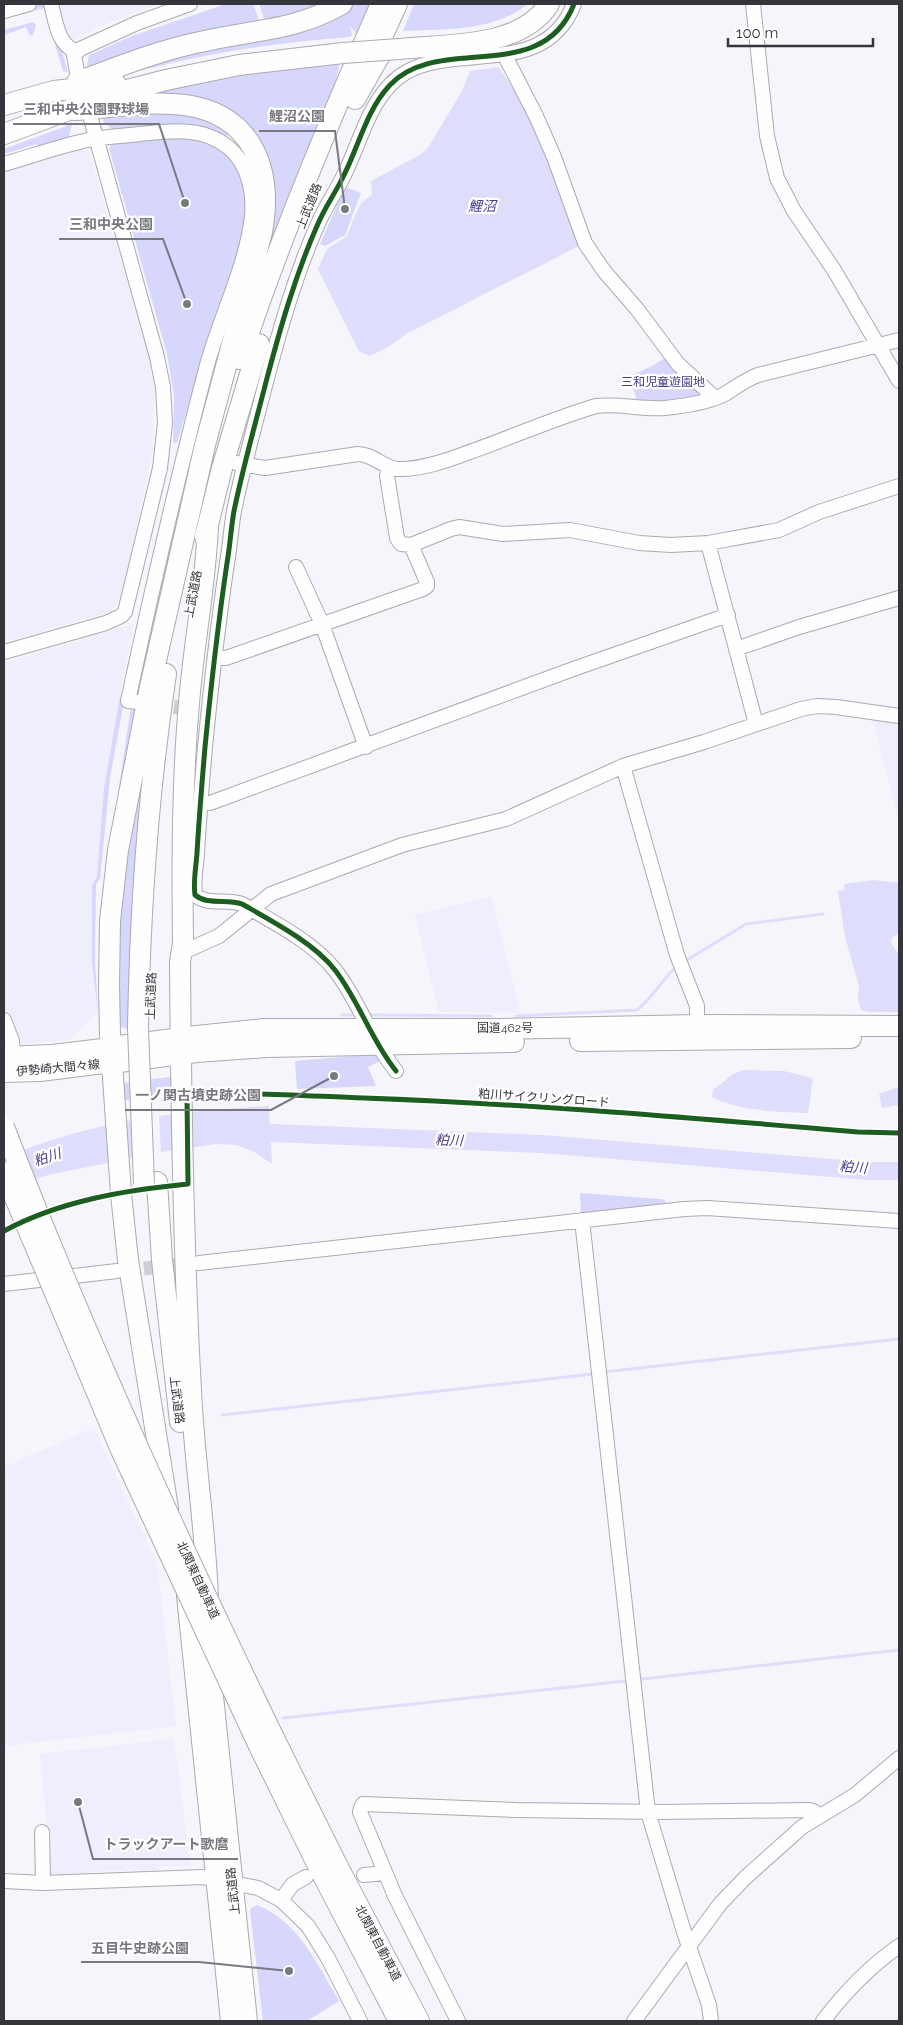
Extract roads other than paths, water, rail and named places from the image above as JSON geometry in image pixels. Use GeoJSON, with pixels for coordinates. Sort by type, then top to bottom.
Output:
{"type":"FeatureCollection","features":[{"type":"Feature","properties":{"kind":"highway"},"geometry":{"type":"LineString","coordinates":[[4,105],[54,91],[132,61],[162,52],[217,38],[296,24],[312,19],[342,4]]}},
{"type":"Feature","properties":{"kind":"highway","name":"上武道路"},"geometry":{"type":"LineString","coordinates":[[247,2021],[225,1882],[185,1580],[157,1333],[144,1028],[142,885],[149,794],[162,702],[181,588],[200,501],[236,371],[277,252],[300,192],[381,4]]}},
{"type":"Feature","properties":{"kind":"highway","name":"上武道路"},"geometry":{"type":"LineString","coordinates":[[144,1028],[169,740],[183,650],[208,526],[247,382],[282,276],[308,208],[397,4]]}},
{"type":"Feature","properties":{"kind":"highway"},"geometry":{"type":"LineString","coordinates":[[355,99],[396,27],[405,4]]}},
{"type":"Feature","properties":{"kind":"highway"},"geometry":{"type":"LineString","coordinates":[[54,91],[109,86],[197,64],[234,57],[400,44],[497,29],[527,15],[537,4]]}},
{"type":"Feature","properties":{"kind":"highway"},"geometry":{"type":"LineString","coordinates":[[400,44],[477,42],[505,37],[535,22],[550,4]]}},
{"type":"Feature","properties":{"kind":"highway"},"geometry":{"type":"LineString","coordinates":[[82,114],[112,94],[201,72],[345,49]]}},
{"type":"Feature","properties":{"kind":"highway"},"geometry":{"type":"LineString","coordinates":[[4,134],[82,114],[165,104],[185,105],[212,112],[245,136],[256,154],[263,173],[266,206],[262,232],[206,445],[144,718],[118,850],[113,887],[109,953],[114,1110],[128,1260],[172,1533],[185,1580]]}},
{"type":"Feature","properties":{"kind":"highway"},"geometry":{"type":"LineString","coordinates":[[181,588],[182,544],[200,501]]}},
{"type":"Feature","properties":{"kind":"highway"},"geometry":{"type":"LineString","coordinates":[[208,526],[206,565],[190,693],[186,746],[180,1046],[183,1251],[191,1406],[207,1570],[209,1651]]}},
{"type":"Feature","properties":{"kind":"highway","name":"国道462号"},"geometry":{"type":"LineString","coordinates":[[111,1055],[180,1046],[267,1047],[374,1036],[697,1032],[899,1026]]}},
{"type":"Feature","properties":{"kind":"highway","name":"国道462号"},"geometry":{"type":"LineString","coordinates":[[697,1032],[899,1038]]}},
{"type":"Feature","properties":{"kind":"highway","name":"北関東自動車道"},"geometry":{"type":"LineString","coordinates":[[4,1127],[113,1390],[184,1550],[320,1870],[399,2021]]}},
{"type":"Feature","properties":{"kind":"highway","name":"北関東自動車道"},"geometry":{"type":"LineString","coordinates":[[4,1172],[121,1450],[266,1742],[337,1865],[419,2021]]}},
{"type":"Feature","properties":{"kind":"highway","name":"上武道路"},"geometry":{"type":"LineString","coordinates":[[150,1183],[162,1260],[209,1651],[225,1882],[231,2021]]}},
{"type":"Feature","properties":{"kind":"main road","name":"伊勢崎大間々線"},"geometry":{"type":"LineString","coordinates":[[8,1056],[52,1054],[111,1055]]}},
{"type":"Feature","properties":{"kind":"main road","name":"伊勢崎大間々線"},"geometry":{"type":"LineString","coordinates":[[4,1073],[40,1072],[111,1055]]}},
{"type":"Feature","properties":{"kind":"street"},"geometry":{"type":"LineString","coordinates":[[4,11],[29,4]]}},
{"type":"Feature","properties":{"kind":"street"},"geometry":{"type":"LineString","coordinates":[[51,4],[62,42],[76,52]]}},
{"type":"Feature","properties":{"kind":"street"},"geometry":{"type":"LineString","coordinates":[[77,72],[74,59],[76,52],[124,28],[190,4]]}},
{"type":"Feature","properties":{"kind":"street"},"geometry":{"type":"LineString","coordinates":[[396,1071],[344,983],[330,964],[317,952],[237,902],[208,901],[196,895],[203,711],[215,658],[234,514],[238,464],[301,265],[321,216],[342,178],[376,103],[393,82],[411,70],[434,63],[525,50],[545,40],[562,25],[574,4]]}},
{"type":"Feature","properties":{"kind":"street"},"geometry":{"type":"LineString","coordinates":[[753,4],[767,136],[777,178],[794,211],[834,270],[899,381]]}},
{"type":"Feature","properties":{"kind":"street"},"geometry":{"type":"LineString","coordinates":[[504,54],[536,116],[554,157],[585,243],[592,255],[637,309],[678,364],[715,398]]}},
{"type":"Feature","properties":{"kind":"street"},"geometry":{"type":"LineString","coordinates":[[4,652],[106,623],[121,616],[127,606],[160,468],[164,423],[163,387],[154,341],[97,139],[82,114]]}},
{"type":"Feature","properties":{"kind":"street"},"geometry":{"type":"LineString","coordinates":[[4,164],[68,145],[97,139],[185,130],[221,142],[233,152],[243,166],[249,180],[252,205],[249,228],[236,278],[210,356],[192,451],[159,559],[128,700],[138,702]]}},
{"type":"Feature","properties":{"kind":"street"},"geometry":{"type":"LineString","coordinates":[[238,464],[265,468],[358,454],[375,458],[389,467],[397,469],[421,466],[454,458],[596,406],[606,404],[660,408],[683,405],[715,398],[758,375],[899,340]]}},
{"type":"Feature","properties":{"kind":"street"},"geometry":{"type":"LineString","coordinates":[[389,467],[387,476],[398,538],[401,544],[411,545],[451,529],[459,528],[503,534],[570,530],[638,543],[671,545],[708,543],[779,530],[819,512],[899,486]]}},
{"type":"Feature","properties":{"kind":"street"},"geometry":{"type":"LineString","coordinates":[[708,543],[756,724]]}},
{"type":"Feature","properties":{"kind":"street"},"geometry":{"type":"LineString","coordinates":[[215,658],[226,658],[423,589],[427,586],[427,582],[411,545]]}},
{"type":"Feature","properties":{"kind":"street"},"geometry":{"type":"LineString","coordinates":[[140,554],[159,559]]}},
{"type":"Feature","properties":{"kind":"street"},"geometry":{"type":"LineString","coordinates":[[296,567],[322,624],[366,747]]}},
{"type":"Feature","properties":{"kind":"street"},"geometry":{"type":"LineString","coordinates":[[736,649],[899,598]]}},
{"type":"Feature","properties":{"kind":"street"},"geometry":{"type":"LineString","coordinates":[[200,802],[210,803],[576,668],[728,615]]}},
{"type":"Feature","properties":{"kind":"street"},"geometry":{"type":"LineString","coordinates":[[181,953],[219,936],[271,894],[402,845],[506,820],[623,766],[801,709],[817,706],[899,716]]}},
{"type":"Feature","properties":{"kind":"street"},"geometry":{"type":"LineString","coordinates":[[623,766],[677,955],[696,1006],[697,1032]]}},
{"type":"Feature","properties":{"kind":"street"},"geometry":{"type":"LineString","coordinates":[[4,1020],[12,1041],[8,1056]]}},
{"type":"Feature","properties":{"kind":"street"},"geometry":{"type":"LineString","coordinates":[[199,1263],[582,1220],[707,1208],[899,1221]]}},
{"type":"Feature","properties":{"kind":"street"},"geometry":{"type":"LineString","coordinates":[[582,1220],[648,1812],[684,1932],[690,1944],[709,2005],[711,2021]]}},
{"type":"Feature","properties":{"kind":"street"},"geometry":{"type":"LineString","coordinates":[[4,1284],[117,1272]]}},
{"type":"Feature","properties":{"kind":"street"},"geometry":{"type":"LineString","coordinates":[[634,2021],[720,1904],[746,1877],[802,1827],[860,1791],[899,1758]]}},
{"type":"Feature","properties":{"kind":"street"},"geometry":{"type":"LineString","coordinates":[[458,2021],[385,1873],[360,1812],[364,1804],[516,1810],[648,1812],[809,1810],[819,1816]]}},
{"type":"Feature","properties":{"kind":"street"},"geometry":{"type":"LineString","coordinates":[[42,1832],[43,1884]]}},
{"type":"Feature","properties":{"kind":"street"},"geometry":{"type":"LineString","coordinates":[[364,1874],[385,1873]]}},
{"type":"Feature","properties":{"kind":"street"},"geometry":{"type":"LineString","coordinates":[[4,1881],[43,1884],[202,1877],[258,1888],[281,1900],[300,1917],[316,1937],[360,2021]]}},
{"type":"Feature","properties":{"kind":"street"},"geometry":{"type":"LineString","coordinates":[[281,1900],[293,1884],[306,1877]]}},
{"type":"Feature","properties":{"kind":"street"},"geometry":{"type":"LineString","coordinates":[[823,2021],[861,1976],[899,1946]]}},
{"type":"Feature","properties":{"kind":"water","name":"鯉沼"},"geometry":{"type":"Polygon","coordinates":[[[498,67],[525,108],[536,130],[555,176],[579,246],[408,333],[385,349],[369,356],[359,351],[318,269],[327,249],[347,236],[362,202],[372,195],[371,181],[418,156],[428,148],[462,91],[470,71],[498,67]]]}},
{"type":"Feature","properties":{"kind":"water"},"geometry":{"type":"Polygon","coordinates":[[[873,880],[899,883],[899,933],[892,938],[891,943],[899,954],[899,1012],[868,1012],[861,1010],[858,1000],[859,986],[845,937],[838,891],[845,890],[844,884],[873,880]]]}},
{"type":"Feature","properties":{"kind":"water"},"geometry":{"type":"Polygon","coordinates":[[[744,1070],[784,1071],[813,1078],[808,1113],[745,1108],[712,1097],[713,1090],[733,1074],[744,1070]]]}},
{"type":"Feature","properties":{"kind":"water"},"geometry":{"type":"Polygon","coordinates":[[[899,1087],[899,1105],[882,1108],[879,1094],[899,1087]]]}},
{"type":"Feature","properties":{"kind":"water"},"geometry":{"type":"Polygon","coordinates":[[[269,1106],[272,1164],[256,1153],[237,1145],[216,1144],[167,1151],[48,1175],[4,1190],[4,1158],[37,1145],[102,1126],[134,1120],[200,1111],[269,1106]]]}},
{"type":"Feature","properties":{"kind":"waterway"},"geometry":{"type":"LineString","coordinates":[[687,960],[746,924],[823,914]]}},
{"type":"Feature","properties":{"kind":"waterway"},"geometry":{"type":"LineString","coordinates":[[516,1016],[637,1010],[673,970]]}},
{"type":"Feature","properties":{"kind":"waterway"},"geometry":{"type":"LineString","coordinates":[[342,1015],[352,1015]]}},
{"type":"Feature","properties":{"kind":"waterway"},"geometry":{"type":"LineString","coordinates":[[371,1015],[491,1016]]}},
{"type":"Feature","properties":{"kind":"waterway","name":"粕川"},"geometry":{"type":"LineString","coordinates":[[246,1132],[542,1144],[867,1171],[899,1171]]}},
{"type":"Feature","properties":{"kind":"waterway"},"geometry":{"type":"LineString","coordinates":[[604,1372],[899,1339]]}},
{"type":"Feature","properties":{"kind":"waterway"},"geometry":{"type":"LineString","coordinates":[[222,1415],[593,1374]]}},
{"type":"Feature","properties":{"kind":"waterway"},"geometry":{"type":"LineString","coordinates":[[642,1679],[899,1650]]}},
{"type":"Feature","properties":{"kind":"waterway"},"geometry":{"type":"LineString","coordinates":[[283,1718],[625,1681]]}},
{"type":"Feature","properties":{"kind":"tunnel"},"geometry":{"type":"LineString","coordinates":[[153,704],[197,710]]}},
{"type":"Feature","properties":{"kind":"tunnel"},"geometry":{"type":"LineString","coordinates":[[123,1271],[193,1263]]}},
{"type":"Feature","properties":{"kind":"place","name":"三和中央公園野球場"},"geometry":{"type":"Point","coordinates":[185,203]}},
{"type":"Feature","properties":{"kind":"place","name":"鯉沼公園"},"geometry":{"type":"Point","coordinates":[345,209]}},
{"type":"Feature","properties":{"kind":"place","name":"三和中央公園"},"geometry":{"type":"Point","coordinates":[187,304]}},
{"type":"Feature","properties":{"kind":"place","name":"一ノ関古墳史跡公園"},"geometry":{"type":"Point","coordinates":[334,1076]}},
{"type":"Feature","properties":{"kind":"place","name":"トラックアート歌麿"},"geometry":{"type":"Point","coordinates":[78,1802]}},
{"type":"Feature","properties":{"kind":"place","name":"五目牛史跡公園"},"geometry":{"type":"Point","coordinates":[289,1971]}},
{"type":"Feature","properties":{"kind":"park label","name":"三和児童遊園地"},"geometry":{"type":"Point","coordinates":[663,382]}}]}
